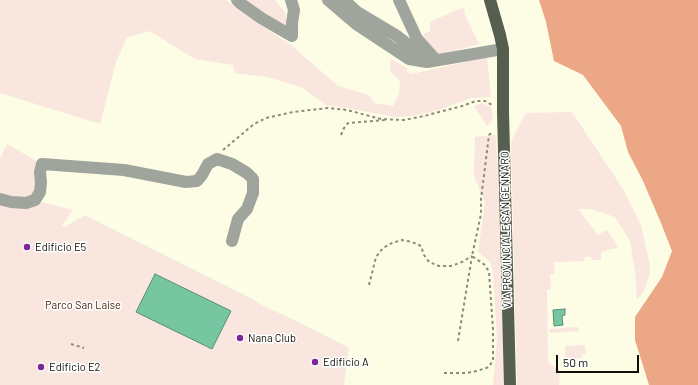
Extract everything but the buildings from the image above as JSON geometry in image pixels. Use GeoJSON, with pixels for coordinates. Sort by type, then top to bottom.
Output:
{"type":"FeatureCollection","features":[{"type":"Feature","properties":{"kind":"main road","name":"VIA PROVINCIALE SAN GENNARO"},"geometry":{"type":"LineString","coordinates":[[490,0],[500,35],[502,49],[510,385]]}},
{"type":"Feature","properties":{"kind":"street"},"geometry":{"type":"LineString","coordinates":[[237,0],[261,18],[292,36],[293,5]]}},
{"type":"Feature","properties":{"kind":"street"},"geometry":{"type":"LineString","coordinates":[[328,0],[356,24],[410,59],[431,61],[502,49]]}},
{"type":"Feature","properties":{"kind":"street"},"geometry":{"type":"LineString","coordinates":[[344,0],[357,12],[402,40],[431,61]]}},
{"type":"Feature","properties":{"kind":"street"},"geometry":{"type":"LineString","coordinates":[[399,0],[417,39],[431,61]]}},
{"type":"Feature","properties":{"kind":"street"},"geometry":{"type":"LineString","coordinates":[[0,199],[11,202],[26,203],[35,200],[40,192],[42,182],[40,172],[42,164],[124,170],[186,182],[197,181],[208,164],[217,159],[232,164],[247,173],[253,179],[253,193],[247,209],[238,219],[232,241]]}},
{"type":"Feature","properties":{"kind":"path"},"geometry":{"type":"LineString","coordinates":[[217,159],[222,151],[254,124],[266,118],[328,108],[347,110],[381,119],[404,120],[462,106],[476,101],[486,101],[503,118],[489,135],[481,199],[481,214],[472,256],[458,341]]}},
{"type":"Feature","properties":{"kind":"path"},"geometry":{"type":"LineString","coordinates":[[341,134],[348,123],[391,119]]}},
{"type":"Feature","properties":{"kind":"path"},"geometry":{"type":"LineString","coordinates":[[368,285],[376,257],[383,248],[402,240],[421,246],[424,255],[429,262],[439,266],[451,266],[472,256]]}},
{"type":"Feature","properties":{"kind":"path"},"geometry":{"type":"LineString","coordinates":[[444,372],[466,373],[477,371],[489,367],[493,360],[493,329],[489,272],[485,265],[472,256]]}},
{"type":"Feature","properties":{"kind":"path"},"geometry":{"type":"LineString","coordinates":[[71,344],[84,348]]}},
{"type":"Feature","properties":{"kind":"green space"},"geometry":{"type":"Polygon","coordinates":[[[0,0],[226,0],[248,17],[291,45],[338,86],[369,95],[374,103],[393,106],[399,94],[400,81],[390,71],[391,59],[407,68],[407,72],[412,74],[487,57],[491,97],[471,98],[442,109],[412,116],[395,117],[326,105],[303,88],[268,77],[235,73],[233,65],[195,59],[150,31],[127,37],[116,62],[100,124],[0,93],[0,0]]]}},
{"type":"Feature","properties":{"kind":"green space"},"geometry":{"type":"Polygon","coordinates":[[[244,0],[275,0],[286,14],[286,28],[244,0]]]}},
{"type":"Feature","properties":{"kind":"green space"},"geometry":{"type":"Polygon","coordinates":[[[464,7],[465,15],[479,44],[440,55],[421,36],[430,31],[430,22],[464,7]]]}},
{"type":"Feature","properties":{"kind":"green space"},"geometry":{"type":"Polygon","coordinates":[[[482,103],[491,107],[493,114],[492,121],[487,126],[474,106],[482,103]]]}},
{"type":"Feature","properties":{"kind":"green space"},"geometry":{"type":"Polygon","coordinates":[[[572,112],[623,189],[641,225],[649,261],[650,274],[644,291],[637,300],[635,271],[630,241],[615,217],[591,209],[578,209],[598,235],[606,230],[618,248],[601,252],[601,260],[592,260],[592,258],[588,256],[584,258],[585,261],[554,262],[555,274],[550,274],[551,289],[547,290],[548,362],[560,371],[559,385],[517,385],[511,142],[526,113],[572,112]]]}},
{"type":"Feature","properties":{"kind":"green space"},"geometry":{"type":"Polygon","coordinates":[[[496,135],[504,309],[505,385],[493,385],[497,338],[493,271],[490,262],[478,252],[485,202],[474,176],[475,137],[496,135]]]}},
{"type":"Feature","properties":{"kind":"green space"},"geometry":{"type":"Polygon","coordinates":[[[7,144],[37,161],[36,191],[30,199],[0,195],[0,159],[7,144]]]}},
{"type":"Feature","properties":{"kind":"green space","name":"Parco San Laise"},"geometry":{"type":"Polygon","coordinates":[[[0,202],[30,207],[42,202],[73,210],[62,225],[65,227],[85,215],[349,348],[344,385],[0,385],[0,202]]]}},
{"type":"Feature","properties":{"kind":"green space"},"geometry":{"type":"Polygon","coordinates":[[[578,327],[579,331],[550,333],[549,329],[578,327]]]}},
{"type":"Feature","properties":{"kind":"green space"},"geometry":{"type":"Polygon","coordinates":[[[585,345],[586,354],[582,354],[582,358],[565,359],[565,346],[585,345]]]}},
{"type":"Feature","properties":{"kind":"shaded area"},"geometry":{"type":"Polygon","coordinates":[[[539,0],[698,0],[698,385],[649,385],[635,340],[635,317],[662,277],[672,251],[643,181],[628,152],[621,126],[583,75],[554,61],[546,22],[539,0]]]}},
{"type":"Feature","properties":{"kind":"shaded area"},"geometry":{"type":"Polygon","coordinates":[[[155,274],[231,311],[212,349],[136,312],[155,274]]]}},
{"type":"Feature","properties":{"kind":"shaded area"},"geometry":{"type":"Polygon","coordinates":[[[565,309],[565,315],[562,316],[563,325],[554,326],[553,310],[565,309]]]}},
{"type":"Feature","properties":{"kind":"place","name":"Edificio E5"},"geometry":{"type":"Point","coordinates":[27,247]}},
{"type":"Feature","properties":{"kind":"place","name":"Nana Club"},"geometry":{"type":"Point","coordinates":[240,338]}},
{"type":"Feature","properties":{"kind":"place","name":"Edificio A"},"geometry":{"type":"Point","coordinates":[315,362]}},
{"type":"Feature","properties":{"kind":"place","name":"Edificio E2"},"geometry":{"type":"Point","coordinates":[41,367]}}]}
